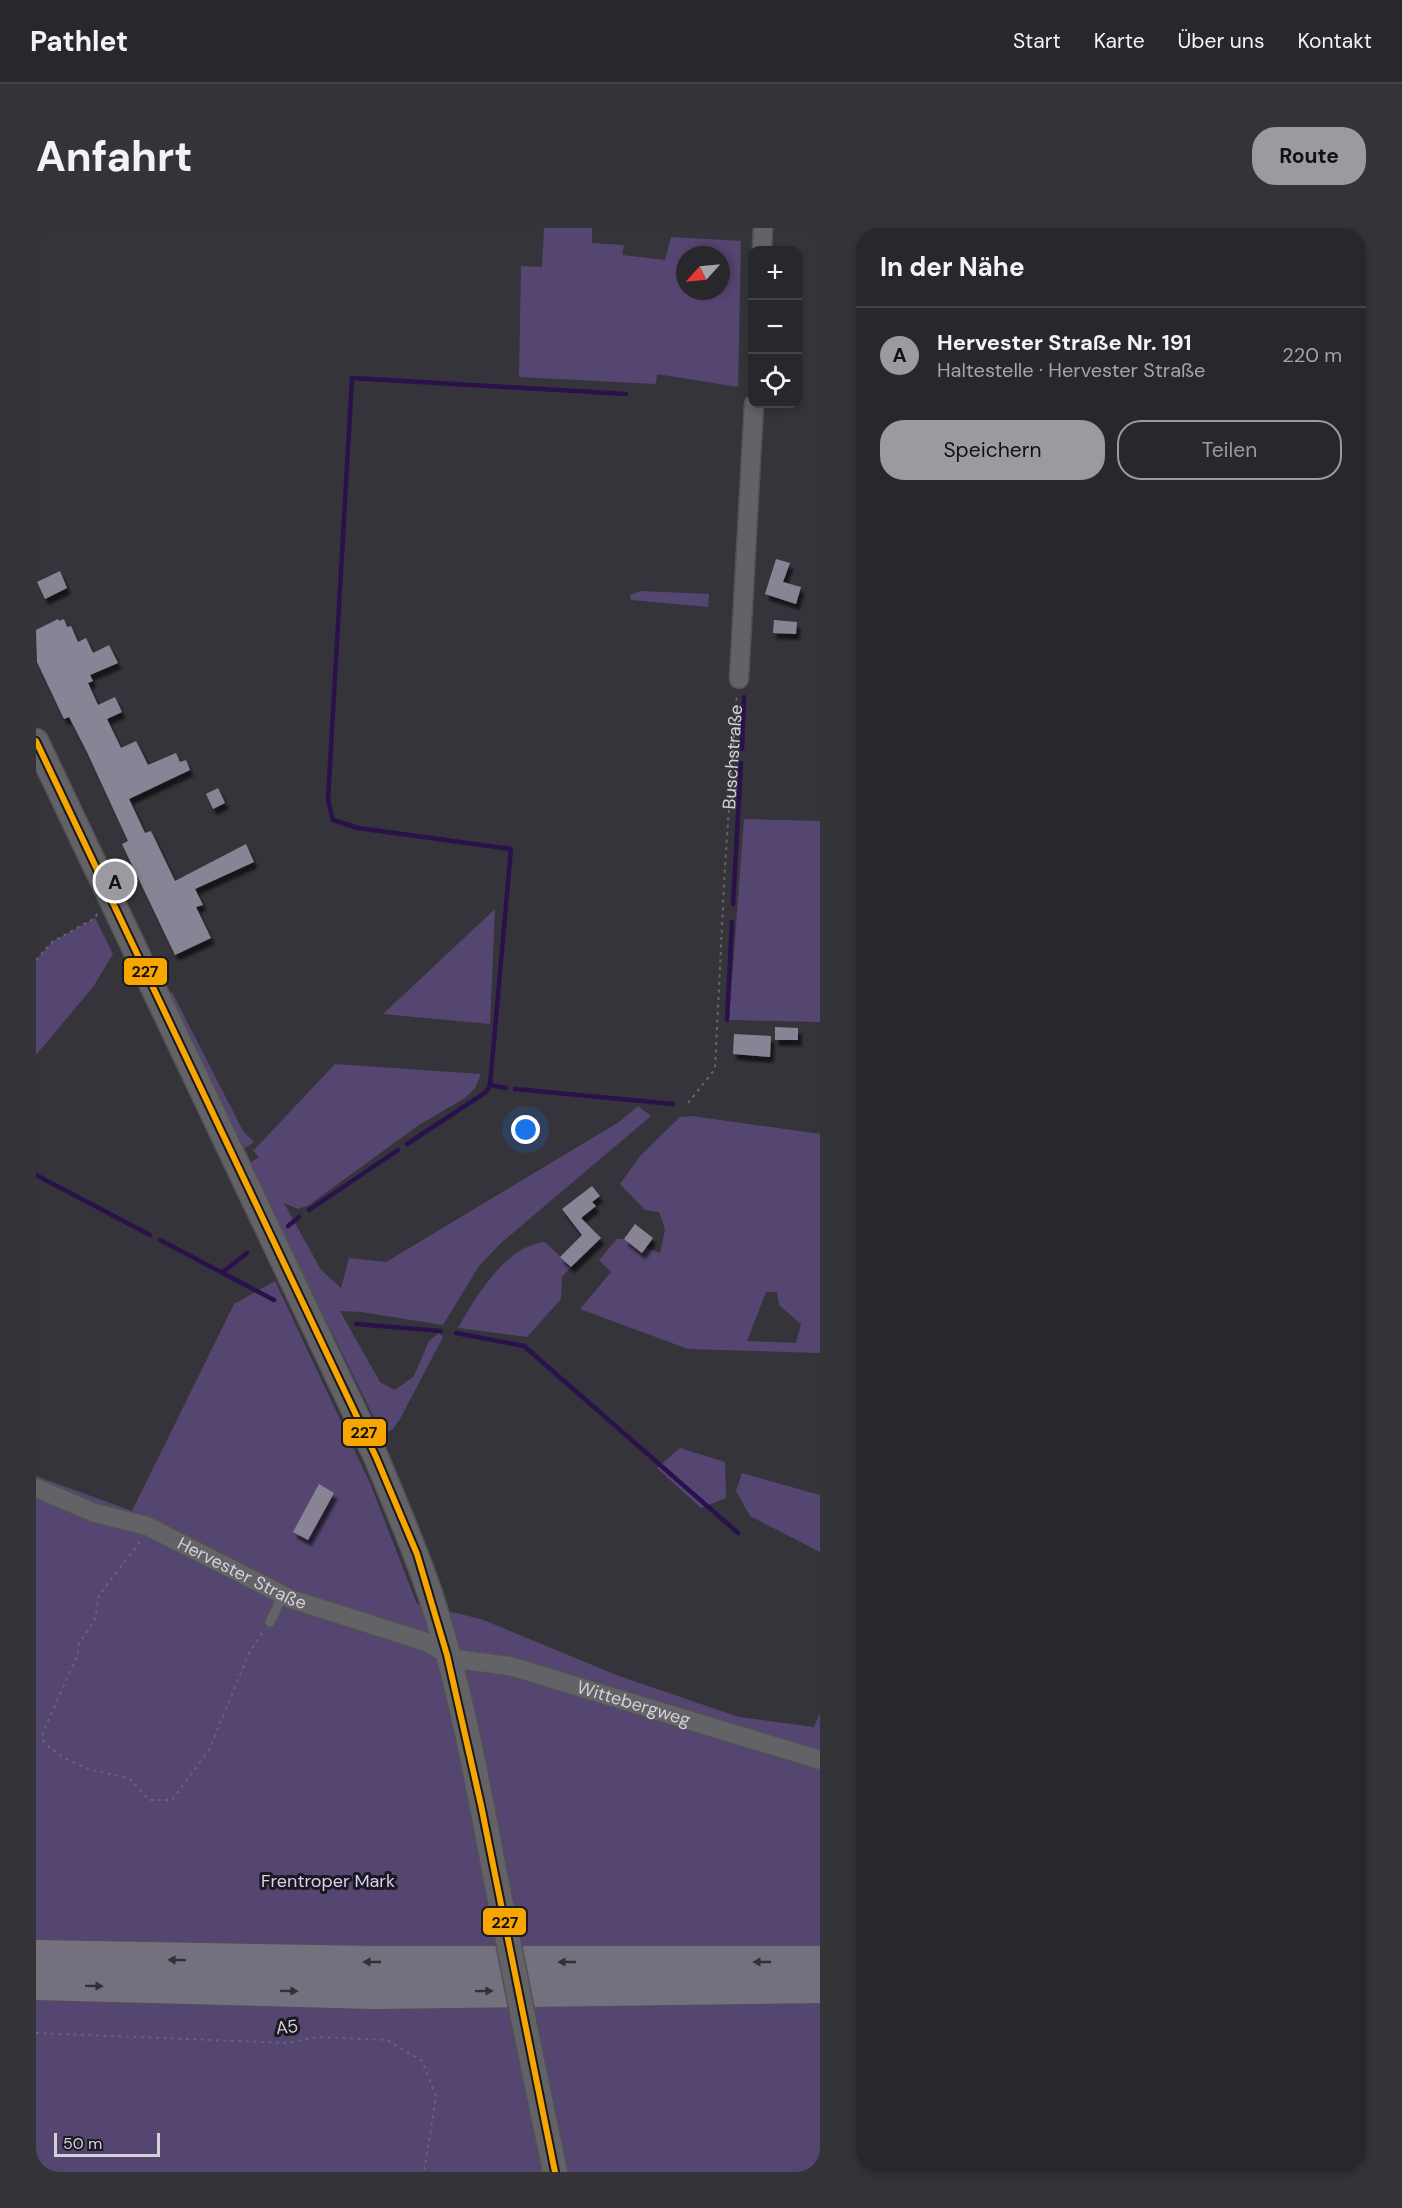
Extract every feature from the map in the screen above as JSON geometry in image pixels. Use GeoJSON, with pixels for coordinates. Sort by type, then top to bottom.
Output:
{"type":"FeatureCollection","features":[{"type":"Feature","properties":{"kind":"highway"},"geometry":{"type":"LineString","coordinates":[[36,1956],[373,1962],[820,1962]]}},
{"type":"Feature","properties":{"kind":"highway"},"geometry":{"type":"LineString","coordinates":[[36,1984],[374,1993],[820,1988]]}},
{"type":"Feature","properties":{"kind":"main road"},"geometry":{"type":"LineString","coordinates":[[36,741],[376,1457],[417,1554],[447,1655],[555,2172]]}},
{"type":"Feature","properties":{"kind":"street"},"geometry":{"type":"LineString","coordinates":[[762,246],[763,228]]}},
{"type":"Feature","properties":{"kind":"street","name":"Buschstraße"},"geometry":{"type":"LineString","coordinates":[[739,679],[754,408]]}},
{"type":"Feature","properties":{"kind":"street","name":"Hervester Straße"},"geometry":{"type":"LineString","coordinates":[[36,1488],[96,1513],[147,1526],[283,1595],[426,1642],[447,1655]]}},
{"type":"Feature","properties":{"kind":"street","name":"Wittebergweg"},"geometry":{"type":"LineString","coordinates":[[447,1655],[521,1669],[820,1760]]}},
{"type":"Feature","properties":{"kind":"lane"},"geometry":{"type":"LineString","coordinates":[[270,1622],[283,1595]]}},
{"type":"Feature","properties":{"kind":"path","name":"Buschstraße"},"geometry":{"type":"LineString","coordinates":[[688,1103],[716,1069],[725,854],[739,679]]}},
{"type":"Feature","properties":{"kind":"path"},"geometry":{"type":"LineString","coordinates":[[94,906],[103,923]]}},
{"type":"Feature","properties":{"kind":"path"},"geometry":{"type":"LineString","coordinates":[[36,960],[52,942],[95,918],[98,913]]}},
{"type":"Feature","properties":{"kind":"path"},"geometry":{"type":"LineString","coordinates":[[147,1526],[140,1542],[99,1594],[95,1620],[79,1643],[78,1654],[44,1730],[42,1737],[44,1743],[64,1758],[91,1770],[129,1778],[149,1800],[172,1800],[209,1750],[249,1653],[270,1622]]}},
{"type":"Feature","properties":{"kind":"path","name":"A5"},"geometry":{"type":"LineString","coordinates":[[36,2033],[288,2043],[317,2037],[387,2040],[422,2061],[435,2096],[424,2172]]}},
{"type":"Feature","properties":{"kind":"green space"},"geometry":{"type":"Polygon","coordinates":[[[544,228],[592,228],[592,243],[624,245],[622,255],[665,260],[671,237],[741,241],[738,387],[657,374],[656,384],[519,377],[521,266],[542,267],[544,228]]]}},
{"type":"Feature","properties":{"kind":"green space"},"geometry":{"type":"Polygon","coordinates":[[[641,591],[709,594],[708,607],[631,600],[630,595],[641,591]]]}},
{"type":"Feature","properties":{"kind":"green space"},"geometry":{"type":"Polygon","coordinates":[[[744,819],[820,821],[820,1022],[729,1020],[744,819]]]}},
{"type":"Feature","properties":{"kind":"green space"},"geometry":{"type":"Polygon","coordinates":[[[495,909],[490,1024],[383,1014],[495,909]]]}},
{"type":"Feature","properties":{"kind":"green space"},"geometry":{"type":"Polygon","coordinates":[[[95,918],[113,954],[93,987],[36,1055],[36,960],[52,942],[95,918]]]}},
{"type":"Feature","properties":{"kind":"green space"},"geometry":{"type":"Polygon","coordinates":[[[172,992],[243,1131],[254,1142],[245,1148],[236,1140],[168,994],[172,992]]]}},
{"type":"Feature","properties":{"kind":"green space"},"geometry":{"type":"Polygon","coordinates":[[[335,1064],[481,1074],[475,1088],[465,1098],[419,1125],[309,1205],[298,1209],[284,1203],[321,1270],[341,1288],[349,1258],[386,1262],[619,1122],[638,1106],[651,1116],[501,1243],[479,1266],[443,1325],[361,1312],[340,1311],[380,1382],[395,1390],[414,1376],[429,1341],[439,1333],[443,1337],[400,1419],[393,1429],[386,1433],[380,1430],[328,1324],[318,1316],[247,1165],[259,1157],[253,1151],[335,1064]]]}},
{"type":"Feature","properties":{"kind":"green space"},"geometry":{"type":"Polygon","coordinates":[[[692,1116],[820,1134],[820,1353],[688,1349],[580,1309],[611,1272],[599,1260],[617,1239],[624,1239],[642,1252],[645,1247],[660,1253],[665,1229],[659,1212],[645,1210],[620,1184],[641,1155],[680,1117],[692,1116]],[[766,1292],[747,1341],[796,1343],[801,1324],[779,1305],[777,1292],[766,1292]]]}},
{"type":"Feature","properties":{"kind":"green space"},"geometry":{"type":"Polygon","coordinates":[[[545,1242],[571,1267],[562,1277],[561,1299],[527,1337],[458,1328],[483,1288],[505,1263],[517,1253],[545,1242]]]}},
{"type":"Feature","properties":{"kind":"green space","name":"Frentroper Mark"},"geometry":{"type":"Polygon","coordinates":[[[275,1281],[370,1483],[417,1604],[481,1619],[619,1676],[739,1717],[814,1727],[820,1713],[820,2172],[36,2172],[36,1476],[132,1511],[234,1304],[275,1281]]]}},
{"type":"Feature","properties":{"kind":"green space"},"geometry":{"type":"Polygon","coordinates":[[[680,1448],[725,1462],[726,1498],[701,1508],[657,1468],[680,1448]]]}},
{"type":"Feature","properties":{"kind":"green space"},"geometry":{"type":"Polygon","coordinates":[[[742,1473],[820,1495],[820,1552],[750,1516],[736,1491],[742,1473]]]}},
{"type":"Feature","properties":{"kind":"building"},"geometry":{"type":"Polygon","coordinates":[[[776,559],[790,563],[783,582],[801,587],[796,604],[765,594],[776,559]]]}},
{"type":"Feature","properties":{"kind":"building"},"geometry":{"type":"Polygon","coordinates":[[[60,571],[67,588],[45,599],[37,582],[60,571]]]}},
{"type":"Feature","properties":{"kind":"building"},"geometry":{"type":"Polygon","coordinates":[[[58,619],[59,621],[64,619],[67,627],[71,626],[78,642],[86,638],[93,653],[109,645],[118,663],[90,675],[93,681],[88,683],[98,705],[115,697],[122,712],[107,719],[121,748],[136,741],[148,765],[176,753],[180,762],[186,760],[190,770],[129,799],[145,833],[151,831],[175,881],[246,844],[254,862],[195,889],[203,905],[196,907],[211,938],[175,955],[122,844],[128,841],[87,752],[69,717],[64,719],[37,662],[36,630],[58,619]]]}},
{"type":"Feature","properties":{"kind":"building"},"geometry":{"type":"Polygon","coordinates":[[[774,620],[797,622],[796,634],[773,633],[774,620]]]}},
{"type":"Feature","properties":{"kind":"building"},"geometry":{"type":"Polygon","coordinates":[[[218,788],[225,803],[213,809],[206,794],[218,788]]]}},
{"type":"Feature","properties":{"kind":"building"},"geometry":{"type":"Polygon","coordinates":[[[775,1027],[798,1028],[798,1040],[775,1040],[775,1027]]]}},
{"type":"Feature","properties":{"kind":"building"},"geometry":{"type":"Polygon","coordinates":[[[734,1034],[771,1036],[770,1057],[733,1054],[734,1034]]]}},
{"type":"Feature","properties":{"kind":"building"},"geometry":{"type":"Polygon","coordinates":[[[592,1186],[600,1196],[592,1202],[596,1206],[581,1218],[601,1238],[571,1267],[560,1257],[582,1235],[562,1209],[592,1186]]]}},
{"type":"Feature","properties":{"kind":"building"},"geometry":{"type":"Polygon","coordinates":[[[635,1224],[653,1238],[642,1253],[624,1239],[635,1224]]]}},
{"type":"Feature","properties":{"kind":"building"},"geometry":{"type":"Polygon","coordinates":[[[319,1484],[334,1493],[308,1540],[293,1532],[319,1484]]]}},
{"type":"Feature","properties":{"kind":"waterway"},"geometry":{"type":"LineString","coordinates":[[407,1144],[486,1092],[490,1085],[511,849],[358,828],[333,820],[328,800],[352,378],[626,394]]}},
{"type":"Feature","properties":{"kind":"waterway"},"geometry":{"type":"LineString","coordinates":[[742,749],[744,697]]}},
{"type":"Feature","properties":{"kind":"waterway"},"geometry":{"type":"LineString","coordinates":[[733,904],[741,763]]}},
{"type":"Feature","properties":{"kind":"waterway"},"geometry":{"type":"LineString","coordinates":[[727,1020],[732,922]]}},
{"type":"Feature","properties":{"kind":"waterway"},"geometry":{"type":"LineString","coordinates":[[490,1085],[506,1088]]}},
{"type":"Feature","properties":{"kind":"waterway"},"geometry":{"type":"LineString","coordinates":[[515,1089],[673,1104]]}},
{"type":"Feature","properties":{"kind":"waterway"},"geometry":{"type":"LineString","coordinates":[[309,1210],[398,1150]]}},
{"type":"Feature","properties":{"kind":"waterway"},"geometry":{"type":"LineString","coordinates":[[36,1175],[150,1235]]}},
{"type":"Feature","properties":{"kind":"waterway"},"geometry":{"type":"LineString","coordinates":[[288,1226],[299,1217]]}},
{"type":"Feature","properties":{"kind":"waterway"},"geometry":{"type":"LineString","coordinates":[[160,1240],[274,1300]]}},
{"type":"Feature","properties":{"kind":"waterway"},"geometry":{"type":"LineString","coordinates":[[222,1273],[247,1253]]}},
{"type":"Feature","properties":{"kind":"waterway"},"geometry":{"type":"LineString","coordinates":[[356,1324],[441,1331]]}},
{"type":"Feature","properties":{"kind":"waterway"},"geometry":{"type":"LineString","coordinates":[[456,1333],[524,1346],[738,1533]]}},
{"type":"Feature","properties":{"kind":"transit line","name":"227"},"geometry":{"type":"LineString","coordinates":[[36,741],[376,1457],[417,1554],[447,1655],[481,1805],[555,2172]]}},
{"type":"Feature","properties":{"kind":"place","name":"Hervester Straße Nr. 191"},"geometry":{"type":"Point","coordinates":[115,881]}}]}
